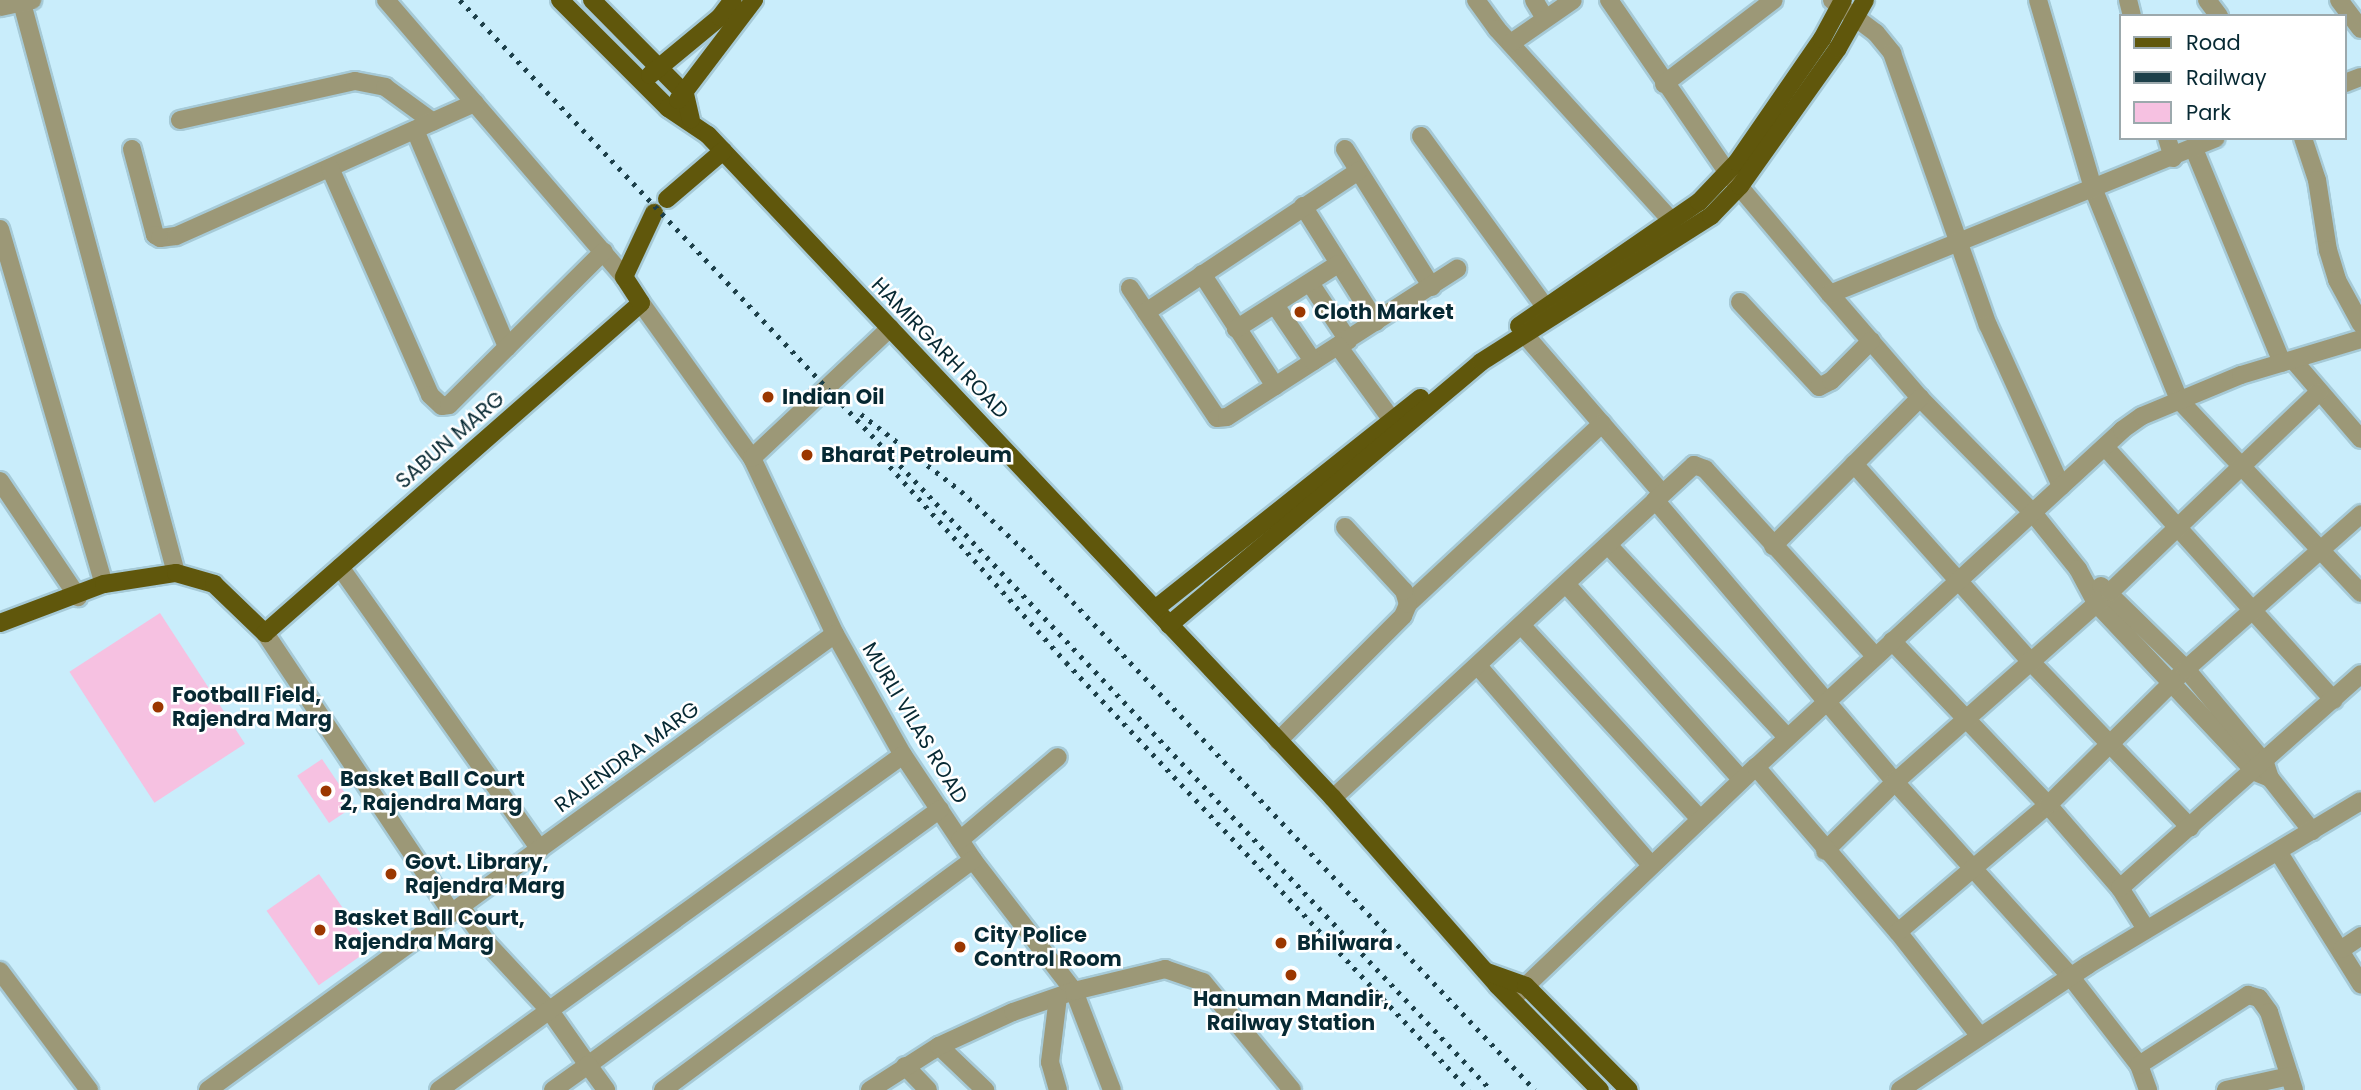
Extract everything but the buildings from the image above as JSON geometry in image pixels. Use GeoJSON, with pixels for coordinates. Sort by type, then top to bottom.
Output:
{"type":"FeatureCollection","features":[{"type":"Feature","properties":{"kind":"main road","name":"HAMIRGARH ROAD"},"geometry":{"type":"LineString","coordinates":[[560,0],[668,108],[691,120],[723,151],[1333,798],[1487,972],[1600,1090]]}},
{"type":"Feature","properties":{"kind":"main road"},"geometry":{"type":"LineString","coordinates":[[592,0],[685,94],[691,120]]}},
{"type":"Feature","properties":{"kind":"main road"},"geometry":{"type":"LineString","coordinates":[[643,83],[657,67],[720,17],[733,0]]}},
{"type":"Feature","properties":{"kind":"main road"},"geometry":{"type":"LineString","coordinates":[[668,108],[685,94],[754,0]]}},
{"type":"Feature","properties":{"kind":"main road"},"geometry":{"type":"LineString","coordinates":[[1169,625],[1481,362],[1711,216],[1740,186],[1856,19],[1865,0]]}},
{"type":"Feature","properties":{"kind":"main road"},"geometry":{"type":"LineString","coordinates":[[1155,609],[1392,419],[1546,307],[1699,202],[1727,172],[1838,3]]}},
{"type":"Feature","properties":{"kind":"main road"},"geometry":{"type":"LineString","coordinates":[[667,199],[723,151]]}},
{"type":"Feature","properties":{"kind":"main road"},"geometry":{"type":"LineString","coordinates":[[641,303],[624,276],[654,214]]}},
{"type":"Feature","properties":{"kind":"main road","name":"SABUN MARG"},"geometry":{"type":"LineString","coordinates":[[265,633],[641,303]]}},
{"type":"Feature","properties":{"kind":"main road"},"geometry":{"type":"LineString","coordinates":[[0,623],[78,597],[104,584],[176,573],[214,584],[265,633]]}},
{"type":"Feature","properties":{"kind":"main road"},"geometry":{"type":"LineString","coordinates":[[1487,972],[1526,986],[1629,1090]]}},
{"type":"Feature","properties":{"kind":"street"},"geometry":{"type":"LineString","coordinates":[[386,0],[624,276]]}},
{"type":"Feature","properties":{"kind":"street"},"geometry":{"type":"LineString","coordinates":[[1476,0],[1511,43],[1672,221]]}},
{"type":"Feature","properties":{"kind":"street"},"geometry":{"type":"LineString","coordinates":[[1534,0],[1545,18]]}},
{"type":"Feature","properties":{"kind":"street"},"geometry":{"type":"LineString","coordinates":[[1511,43],[1573,0]]}},
{"type":"Feature","properties":{"kind":"street"},"geometry":{"type":"LineString","coordinates":[[1609,0],[1664,85],[1727,172],[1830,294],[1920,398],[2033,513],[2103,597],[2170,684],[2263,771]]}},
{"type":"Feature","properties":{"kind":"street"},"geometry":{"type":"LineString","coordinates":[[1664,85],[1774,0]]}},
{"type":"Feature","properties":{"kind":"street"},"geometry":{"type":"LineString","coordinates":[[2038,0],[2093,188],[2179,400],[2361,593]]}},
{"type":"Feature","properties":{"kind":"street"},"geometry":{"type":"LineString","coordinates":[[2339,0],[2361,29]]}},
{"type":"Feature","properties":{"kind":"street"},"geometry":{"type":"LineString","coordinates":[[0,8],[27,1],[176,573]]}},
{"type":"Feature","properties":{"kind":"street"},"geometry":{"type":"LineString","coordinates":[[1838,3],[1892,53],[2015,393],[2061,486]]}},
{"type":"Feature","properties":{"kind":"street"},"geometry":{"type":"LineString","coordinates":[[180,120],[355,81],[385,87],[433,122]]}},
{"type":"Feature","properties":{"kind":"street"},"geometry":{"type":"LineString","coordinates":[[132,149],[155,235],[160,239],[330,168],[475,103]]}},
{"type":"Feature","properties":{"kind":"street"},"geometry":{"type":"LineString","coordinates":[[415,130],[507,346]]}},
{"type":"Feature","properties":{"kind":"street"},"geometry":{"type":"LineString","coordinates":[[1421,136],[1546,307]]}},
{"type":"Feature","properties":{"kind":"street"},"geometry":{"type":"LineString","coordinates":[[2168,140],[2173,158]]}},
{"type":"Feature","properties":{"kind":"street"},"geometry":{"type":"LineString","coordinates":[[1830,294],[2173,158],[2212,140]]}},
{"type":"Feature","properties":{"kind":"street"},"geometry":{"type":"LineString","coordinates":[[2304,140],[2316,180],[2328,250],[2355,303],[2361,324]]}},
{"type":"Feature","properties":{"kind":"street"},"geometry":{"type":"LineString","coordinates":[[1345,149],[1432,286]]}},
{"type":"Feature","properties":{"kind":"street"},"geometry":{"type":"LineString","coordinates":[[2194,149],[2288,361],[2361,439]]}},
{"type":"Feature","properties":{"kind":"street"},"geometry":{"type":"LineString","coordinates":[[330,168],[436,401],[449,405],[604,251]]}},
{"type":"Feature","properties":{"kind":"street"},"geometry":{"type":"LineString","coordinates":[[1146,312],[1358,171]]}},
{"type":"Feature","properties":{"kind":"street"},"geometry":{"type":"LineString","coordinates":[[1303,206],[1376,321]]}},
{"type":"Feature","properties":{"kind":"street"},"geometry":{"type":"LineString","coordinates":[[0,229],[104,584]]}},
{"type":"Feature","properties":{"kind":"street"},"geometry":{"type":"LineString","coordinates":[[1236,329],[1338,264]]}},
{"type":"Feature","properties":{"kind":"street"},"geometry":{"type":"LineString","coordinates":[[1130,288],[1217,418],[1227,416],[1457,270]]}},
{"type":"Feature","properties":{"kind":"street"},"geometry":{"type":"LineString","coordinates":[[1202,274],[1275,386]]}},
{"type":"Feature","properties":{"kind":"street"},"geometry":{"type":"LineString","coordinates":[[1310,283],[1343,343],[1392,419]]}},
{"type":"Feature","properties":{"kind":"street"},"geometry":{"type":"LineString","coordinates":[[1740,302],[1819,387],[1831,381],[1871,341]]}},
{"type":"Feature","properties":{"kind":"street","name":"MURLI VILAS ROAD"},"geometry":{"type":"LineString","coordinates":[[641,303],[752,458],[835,634],[903,755],[972,860],[1066,994],[1112,1090]]}},
{"type":"Feature","properties":{"kind":"street"},"geometry":{"type":"LineString","coordinates":[[1275,305],[1313,361]]}},
{"type":"Feature","properties":{"kind":"street"},"geometry":{"type":"LineString","coordinates":[[752,458],[890,328]]}},
{"type":"Feature","properties":{"kind":"street"},"geometry":{"type":"LineString","coordinates":[[1525,335],[1602,424],[1658,497],[1826,701],[1895,782],[2070,976],[2138,1066],[2148,1090]]}},
{"type":"Feature","properties":{"kind":"street"},"geometry":{"type":"LineString","coordinates":[[1512,999],[1741,779],[2061,486],[2142,416],[2288,361],[2361,339]]}},
{"type":"Feature","properties":{"kind":"street"},"geometry":{"type":"LineString","coordinates":[[1825,850],[1895,782],[2244,467],[2319,393]]}},
{"type":"Feature","properties":{"kind":"street"},"geometry":{"type":"LineString","coordinates":[[1773,546],[1920,398]]}},
{"type":"Feature","properties":{"kind":"street"},"geometry":{"type":"LineString","coordinates":[[1278,741],[1403,616],[1408,604],[1602,424]]}},
{"type":"Feature","properties":{"kind":"street"},"geometry":{"type":"LineString","coordinates":[[2105,447],[2334,700]]}},
{"type":"Feature","properties":{"kind":"street"},"geometry":{"type":"LineString","coordinates":[[1333,798],[1522,626],[1694,464],[1705,469],[1875,656]]}},
{"type":"Feature","properties":{"kind":"street"},"geometry":{"type":"LineString","coordinates":[[1854,464],[1960,579],[2030,661],[2111,742],[2190,827]]}},
{"type":"Feature","properties":{"kind":"street"},"geometry":{"type":"LineString","coordinates":[[0,481],[78,597]]}},
{"type":"Feature","properties":{"kind":"street"},"geometry":{"type":"LineString","coordinates":[[1898,932],[2048,805],[2186,669],[2323,551],[2361,514]]}},
{"type":"Feature","properties":{"kind":"street"},"geometry":{"type":"LineString","coordinates":[[1345,527],[1404,591],[1408,604]]}},
{"type":"Feature","properties":{"kind":"street"},"geometry":{"type":"LineString","coordinates":[[1608,545],[1787,737]]}},
{"type":"Feature","properties":{"kind":"street"},"geometry":{"type":"LineString","coordinates":[[340,567],[540,849]]}},
{"type":"Feature","properties":{"kind":"street"},"geometry":{"type":"LineString","coordinates":[[1566,584],[1741,779]]}},
{"type":"Feature","properties":{"kind":"street"},"geometry":{"type":"LineString","coordinates":[[2103,597],[2186,669],[2312,831]]}},
{"type":"Feature","properties":{"kind":"street"},"geometry":{"type":"LineString","coordinates":[[1522,626],[1699,818]]}},
{"type":"Feature","properties":{"kind":"street"},"geometry":{"type":"LineString","coordinates":[[265,633],[457,910],[550,1011],[606,1090]]}},
{"type":"Feature","properties":{"kind":"street","name":"RAJENDRA MARG"},"geometry":{"type":"LineString","coordinates":[[208,1090],[835,634]]}},
{"type":"Feature","properties":{"kind":"street"},"geometry":{"type":"LineString","coordinates":[[1892,640],[1964,720],[2048,805],[2120,888],[2146,929]]}},
{"type":"Feature","properties":{"kind":"street"},"geometry":{"type":"LineString","coordinates":[[1478,666],[1650,864]]}},
{"type":"Feature","properties":{"kind":"street"},"geometry":{"type":"LineString","coordinates":[[2120,888],[2190,827],[2263,771],[2361,674]]}},
{"type":"Feature","properties":{"kind":"street"},"geometry":{"type":"LineString","coordinates":[[439,1090],[903,755]]}},
{"type":"Feature","properties":{"kind":"street"},"geometry":{"type":"LineString","coordinates":[[960,840],[1058,757]]}},
{"type":"Feature","properties":{"kind":"street"},"geometry":{"type":"LineString","coordinates":[[1756,767],[1898,932],[1979,1035]]}},
{"type":"Feature","properties":{"kind":"street"},"geometry":{"type":"LineString","coordinates":[[1900,1090],[1927,1083],[1979,1035],[2146,929],[2361,801]]}},
{"type":"Feature","properties":{"kind":"street"},"geometry":{"type":"LineString","coordinates":[[553,1090],[940,809]]}},
{"type":"Feature","properties":{"kind":"street"},"geometry":{"type":"LineString","coordinates":[[2278,852],[2342,948],[2361,984]]}},
{"type":"Feature","properties":{"kind":"street"},"geometry":{"type":"LineString","coordinates":[[663,1090],[972,860]]}},
{"type":"Feature","properties":{"kind":"street"},"geometry":{"type":"LineString","coordinates":[[2342,948],[2361,936]]}},
{"type":"Feature","properties":{"kind":"street"},"geometry":{"type":"LineString","coordinates":[[876,1088],[905,1066],[939,1046],[1066,994],[1165,969],[1202,982],[1292,1090]]}},
{"type":"Feature","properties":{"kind":"street"},"geometry":{"type":"LineString","coordinates":[[0,971],[89,1090]]}},
{"type":"Feature","properties":{"kind":"street"},"geometry":{"type":"LineString","coordinates":[[1058,1090],[1051,1062],[1066,994]]}},
{"type":"Feature","properties":{"kind":"street"},"geometry":{"type":"LineString","coordinates":[[2138,1066],[2248,995],[2259,998],[2269,1012],[2292,1083],[2227,1090]]}},
{"type":"Feature","properties":{"kind":"street"},"geometry":{"type":"LineString","coordinates":[[939,1046],[985,1090]]}},
{"type":"Feature","properties":{"kind":"street"},"geometry":{"type":"LineString","coordinates":[[905,1066],[928,1090]]}},
{"type":"Feature","properties":{"kind":"green space","name":"Football Field, Rajendra Marg"},"geometry":{"type":"Polygon","coordinates":[[[160,613],[245,744],[154,803],[69,672],[160,613]]]}},
{"type":"Feature","properties":{"kind":"green space","name":"Basket Ball Court 2, Rajendra Marg"},"geometry":{"type":"Polygon","coordinates":[[[322,759],[354,806],[329,823],[297,776],[322,759]]]}},
{"type":"Feature","properties":{"kind":"green space","name":"Basket Ball Court, Rajendra Marg"},"geometry":{"type":"Polygon","coordinates":[[[319,874],[371,949],[319,985],[267,911],[319,874]]]}},
{"type":"Feature","properties":{"kind":"railway"},"geometry":{"type":"LineString","coordinates":[[460,0],[1491,1090]]}},
{"type":"Feature","properties":{"kind":"railway"},"geometry":{"type":"LineString","coordinates":[[861,414],[961,491],[1022,548],[1535,1090]]}},
{"type":"Feature","properties":{"kind":"railway"},"geometry":{"type":"LineString","coordinates":[[876,451],[1066,662],[1469,1090]]}},
{"type":"Feature","properties":{"kind":"place","name":"Cloth Market"},"geometry":{"type":"Point","coordinates":[1300,312]}},
{"type":"Feature","properties":{"kind":"place","name":"Indian Oil"},"geometry":{"type":"Point","coordinates":[768,397]}},
{"type":"Feature","properties":{"kind":"place","name":"Bharat Petroleum"},"geometry":{"type":"Point","coordinates":[807,455]}},
{"type":"Feature","properties":{"kind":"place","name":"Football Field, Rajendra Marg"},"geometry":{"type":"Point","coordinates":[158,707]}},
{"type":"Feature","properties":{"kind":"place","name":"Basket Ball Court 2, Rajendra Marg"},"geometry":{"type":"Point","coordinates":[326,791]}},
{"type":"Feature","properties":{"kind":"place","name":"Govt. Library, Rajendra Marg"},"geometry":{"type":"Point","coordinates":[391,874]}},
{"type":"Feature","properties":{"kind":"place","name":"Basket Ball Court, Rajendra Marg"},"geometry":{"type":"Point","coordinates":[320,930]}},
{"type":"Feature","properties":{"kind":"place","name":"Bhilwara"},"geometry":{"type":"Point","coordinates":[1281,943]}},
{"type":"Feature","properties":{"kind":"place","name":"City Police Control Room"},"geometry":{"type":"Point","coordinates":[960,947]}},
{"type":"Feature","properties":{"kind":"place","name":"Hanuman Mandir, Railway Station"},"geometry":{"type":"Point","coordinates":[1291,975]}}]}
